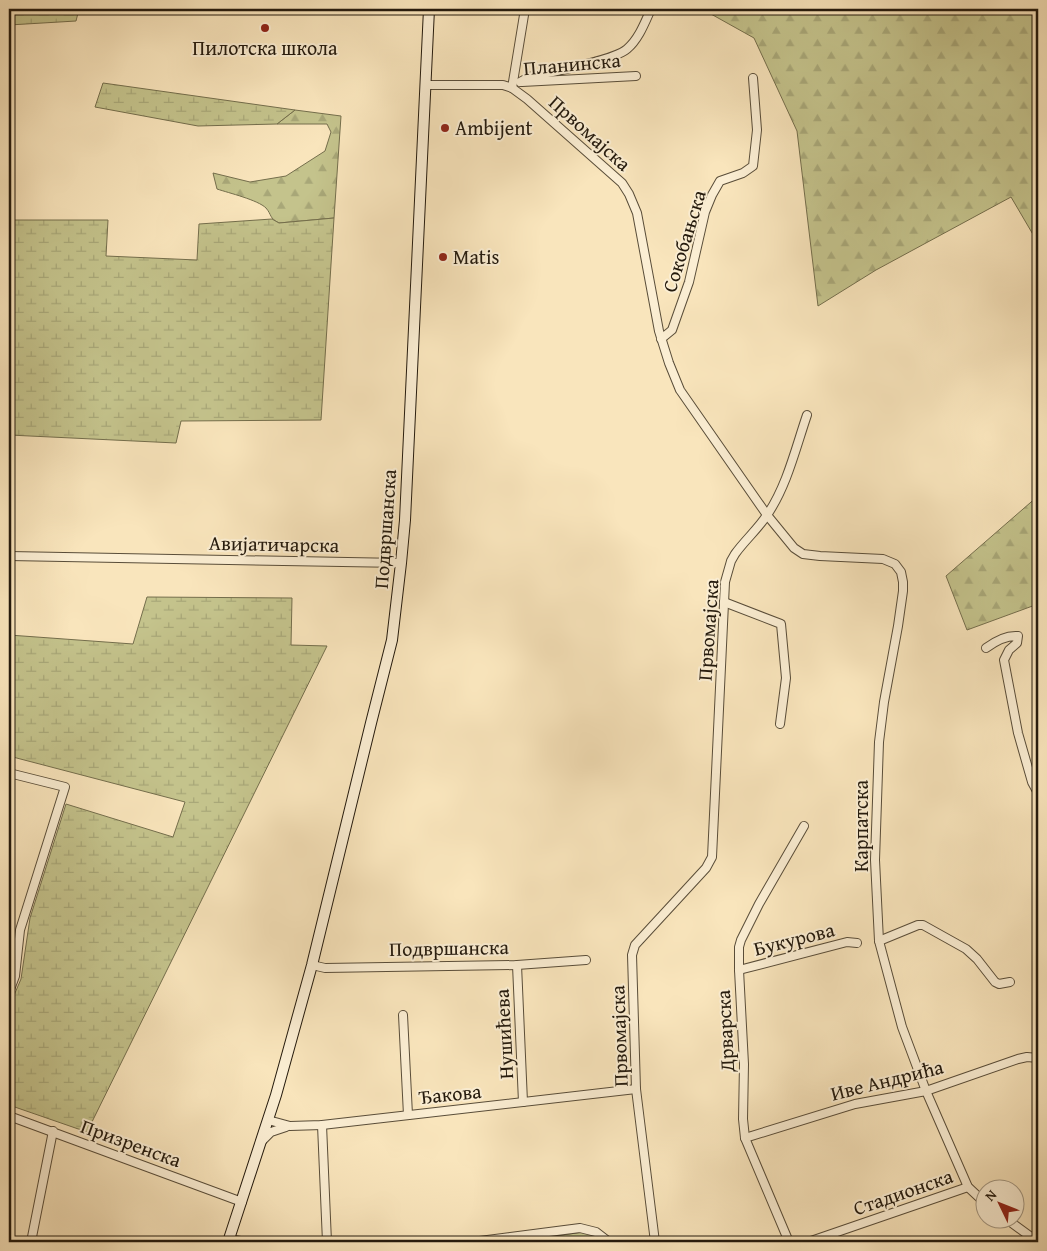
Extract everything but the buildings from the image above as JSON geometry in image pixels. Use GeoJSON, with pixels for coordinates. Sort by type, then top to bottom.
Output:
{"type":"FeatureCollection","features":[{"type":"Feature","properties":{"kind":"street","name":"Подвршанска"},"geometry":{"type":"LineString","coordinates":[[229,1241],[268,1120],[312,966],[392,640],[401,563],[429,9]]}},
{"type":"Feature","properties":{"kind":"street"},"geometry":{"type":"LineString","coordinates":[[425,85],[503,85],[512,88],[525,9]]}},
{"type":"Feature","properties":{"kind":"street"},"geometry":{"type":"LineString","coordinates":[[520,82],[529,77],[606,59],[627,50],[642,28],[651,9]]}},
{"type":"Feature","properties":{"kind":"street","name":"Планинска"},"geometry":{"type":"LineString","coordinates":[[512,88],[520,82],[636,76]]}},
{"type":"Feature","properties":{"kind":"street","name":"Сокобањска"},"geometry":{"type":"LineString","coordinates":[[661,339],[672,330],[690,282],[705,212],[712,195],[720,181],[743,173],[753,166],[757,130],[753,78]]}},
{"type":"Feature","properties":{"kind":"street","name":"Првомајска"},"geometry":{"type":"LineString","coordinates":[[512,88],[622,183],[629,194],[637,213],[661,339],[680,390],[767,515],[740,546],[731,561],[725,582],[712,858],[706,868],[632,950],[636,1089],[655,1242]]}},
{"type":"Feature","properties":{"kind":"street"},"geometry":{"type":"LineString","coordinates":[[767,515],[783,483],[807,415]]}},
{"type":"Feature","properties":{"kind":"street","name":"Карпатска"},"geometry":{"type":"LineString","coordinates":[[767,515],[794,548],[803,554],[874,558],[890,562],[899,568],[903,582],[898,626],[884,702],[879,742],[875,860],[879,941],[902,1027],[926,1092]]}},
{"type":"Feature","properties":{"kind":"street","name":"Авијатичарска"},"geometry":{"type":"LineString","coordinates":[[9,556],[401,563]]}},
{"type":"Feature","properties":{"kind":"street"},"geometry":{"type":"LineString","coordinates":[[724,602],[782,624],[786,678],[780,724]]}},
{"type":"Feature","properties":{"kind":"street"},"geometry":{"type":"LineString","coordinates":[[986,648],[993,643],[1018,636],[1017,643],[1009,650],[1004,660],[1018,733],[1032,782],[1038,793]]}},
{"type":"Feature","properties":{"kind":"street"},"geometry":{"type":"LineString","coordinates":[[9,773],[66,787],[20,930],[15,976],[9,992]]}},
{"type":"Feature","properties":{"kind":"street","name":"Дрварска"},"geometry":{"type":"LineString","coordinates":[[789,1242],[745,1138],[743,1120],[744,1064],[739,970],[741,940],[804,826]]}},
{"type":"Feature","properties":{"kind":"street"},"geometry":{"type":"LineString","coordinates":[[879,941],[918,925],[923,925],[966,949],[977,958],[995,982],[1010,982]]}},
{"type":"Feature","properties":{"kind":"street","name":"Букурова"},"geometry":{"type":"LineString","coordinates":[[739,970],[847,942],[857,943]]}},
{"type":"Feature","properties":{"kind":"street","name":"Подвршанска"},"geometry":{"type":"LineString","coordinates":[[312,966],[326,968],[517,965],[586,960]]}},
{"type":"Feature","properties":{"kind":"street","name":"Нушићева"},"geometry":{"type":"LineString","coordinates":[[517,965],[524,1102]]}},
{"type":"Feature","properties":{"kind":"street"},"geometry":{"type":"LineString","coordinates":[[403,1015],[408,1115]]}},
{"type":"Feature","properties":{"kind":"street","name":"Иве Андрића"},"geometry":{"type":"LineString","coordinates":[[745,1138],[855,1104],[926,1092],[1018,1059],[1027,1057],[1038,1058]]}},
{"type":"Feature","properties":{"kind":"street","name":"Ђакова"},"geometry":{"type":"LineString","coordinates":[[268,1120],[290,1126],[322,1125],[636,1089]]}},
{"type":"Feature","properties":{"kind":"street","name":"Стадионска"},"geometry":{"type":"LineString","coordinates":[[808,1242],[968,1187],[926,1092]]}},
{"type":"Feature","properties":{"kind":"street","name":"Призренска"},"geometry":{"type":"LineString","coordinates":[[9,1116],[242,1202]]}},
{"type":"Feature","properties":{"kind":"street"},"geometry":{"type":"LineString","coordinates":[[322,1125],[327,1242]]}},
{"type":"Feature","properties":{"kind":"street"},"geometry":{"type":"LineString","coordinates":[[261,1142],[270,1132],[290,1126]]}},
{"type":"Feature","properties":{"kind":"street"},"geometry":{"type":"LineString","coordinates":[[31,1242],[53,1132]]}},
{"type":"Feature","properties":{"kind":"street"},"geometry":{"type":"LineString","coordinates":[[968,1187],[974,1193]]}},
{"type":"Feature","properties":{"kind":"street"},"geometry":{"type":"LineString","coordinates":[[472,1242],[580,1228],[596,1232],[609,1242]]}},
{"type":"Feature","properties":{"kind":"street"},"geometry":{"type":"LineString","coordinates":[[1019,1228],[1038,1242]]}},
{"type":"Feature","properties":{"kind":"street"},"geometry":{"type":"LineString","coordinates":[[229,1241],[246,1242]]}},
{"type":"Feature","properties":{"kind":"green space"},"geometry":{"type":"Polygon","coordinates":[[[9,9],[79,9],[76,21],[9,25],[9,9]]]}},
{"type":"Feature","properties":{"kind":"green space"},"geometry":{"type":"Polygon","coordinates":[[[702,9],[1038,9],[1038,243],[1011,197],[876,270],[818,306],[797,131],[754,38],[702,9]]]}},
{"type":"Feature","properties":{"kind":"green space"},"geometry":{"type":"Polygon","coordinates":[[[103,83],[295,110],[277,124],[198,126],[95,107],[103,83]]]}},
{"type":"Feature","properties":{"kind":"green space"},"geometry":{"type":"Polygon","coordinates":[[[295,110],[341,116],[334,218],[279,223],[274,220],[262,205],[217,189],[213,173],[250,182],[286,176],[325,151],[331,132],[327,124],[277,124],[295,110]]]}},
{"type":"Feature","properties":{"kind":"green space"},"geometry":{"type":"Polygon","coordinates":[[[334,218],[321,420],[181,421],[176,443],[9,435],[9,220],[108,220],[106,256],[197,260],[199,224],[272,219],[279,223],[334,218]]]}},
{"type":"Feature","properties":{"kind":"green space"},"geometry":{"type":"Polygon","coordinates":[[[1038,496],[1038,604],[967,630],[946,576],[1038,496]]]}},
{"type":"Feature","properties":{"kind":"green space"},"geometry":{"type":"Polygon","coordinates":[[[147,597],[292,598],[291,645],[327,646],[87,1132],[9,1105],[9,1007],[21,979],[30,918],[66,804],[173,837],[185,802],[9,756],[9,635],[133,644],[147,597]]]}},
{"type":"Feature","properties":{"kind":"green space"},"geometry":{"type":"Polygon","coordinates":[[[583,1232],[591,1233],[603,1242],[514,1242],[583,1232]]]}},
{"type":"Feature","properties":{"kind":"place","name":"Пилотска школа"},"geometry":{"type":"Point","coordinates":[265,28]}},
{"type":"Feature","properties":{"kind":"place","name":"Ambijent"},"geometry":{"type":"Point","coordinates":[445,128]}},
{"type":"Feature","properties":{"kind":"place","name":"Matis"},"geometry":{"type":"Point","coordinates":[443,257]}}]}
